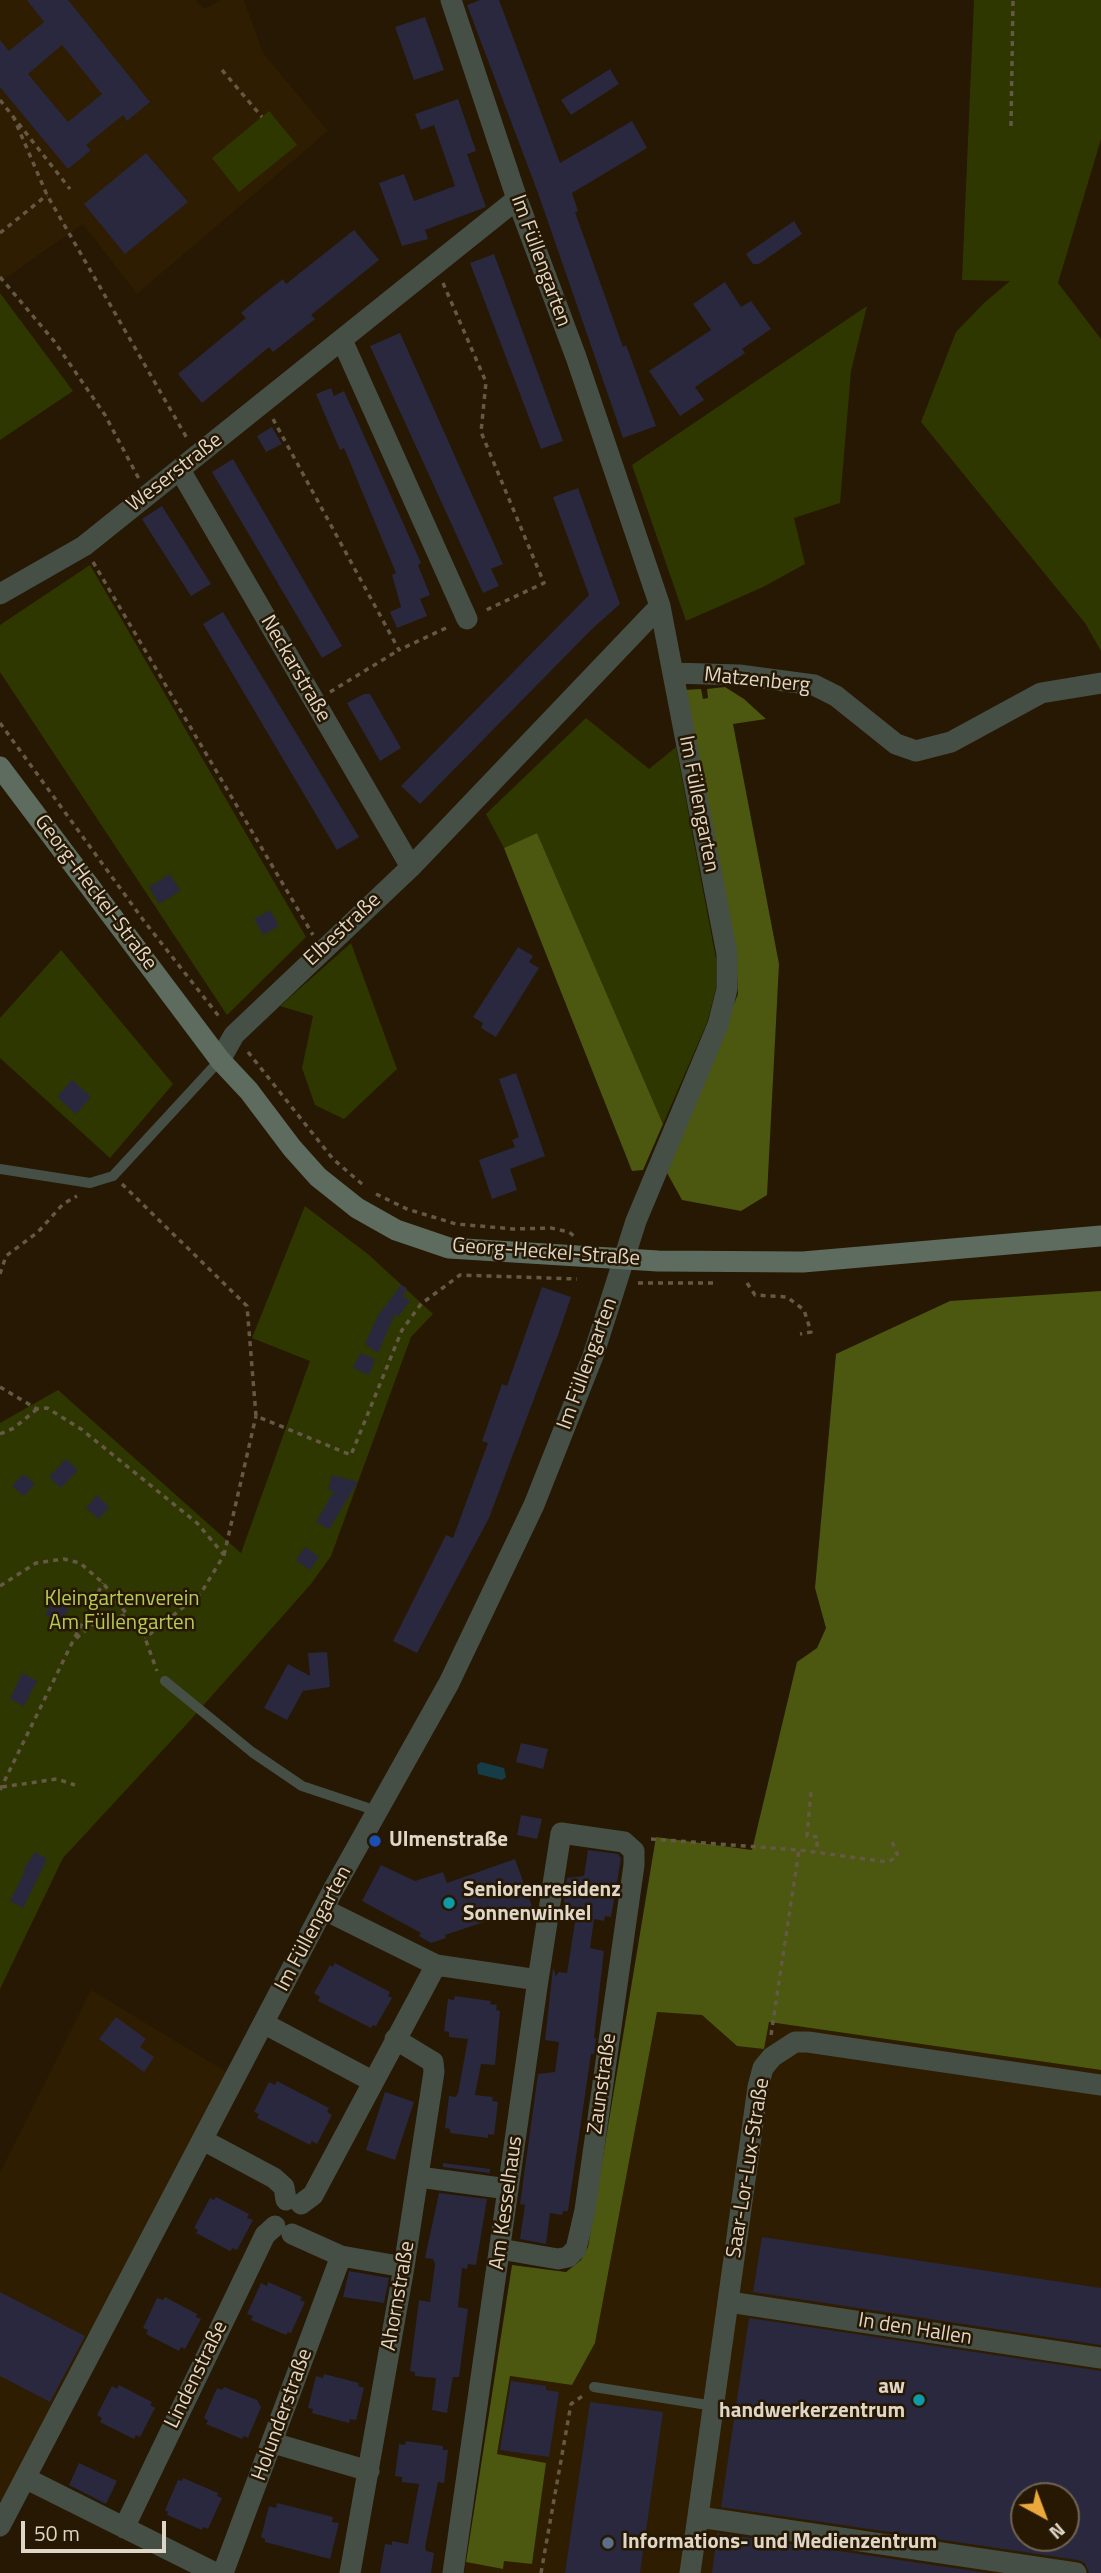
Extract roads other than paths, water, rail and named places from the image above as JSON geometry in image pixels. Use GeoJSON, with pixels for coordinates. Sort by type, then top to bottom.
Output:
{"type":"FeatureCollection","features":[{"type":"Feature","properties":{"kind":"street","name":"Im Füllengarten"},"geometry":{"type":"LineString","coordinates":[[0,2526],[7,2498],[25,2478],[323,1909],[449,1684],[534,1505],[593,1356],[636,1221],[718,1026],[727,989],[727,954],[660,607],[576,357],[517,199],[451,0]]}},
{"type":"Feature","properties":{"kind":"street","name":"Weserstraße"},"geometry":{"type":"LineString","coordinates":[[0,594],[84,546],[517,199]]}},
{"type":"Feature","properties":{"kind":"street"},"geometry":{"type":"LineString","coordinates":[[342,340],[467,619]]}},
{"type":"Feature","properties":{"kind":"street","name":"Neckarstraße"},"geometry":{"type":"LineString","coordinates":[[180,470],[411,867]]}},
{"type":"Feature","properties":{"kind":"street","name":"Elbestraße"},"geometry":{"type":"LineString","coordinates":[[220,1060],[234,1035],[411,867],[660,607]]}},
{"type":"Feature","properties":{"kind":"street","name":"Matzenberg"},"geometry":{"type":"LineString","coordinates":[[673,673],[739,675],[814,685],[836,696],[896,744],[916,751],[951,742],[1041,693],[1101,683]]}},
{"type":"Feature","properties":{"kind":"street","name":"Georg-Heckel-Straße"},"geometry":{"type":"LineString","coordinates":[[0,766],[220,1060],[249,1091],[317,1177],[357,1208],[396,1230],[449,1248],[626,1259],[803,1262],[1101,1236]]}},
{"type":"Feature","properties":{"kind":"street","name":"Zaunstraße"},"geometry":{"type":"LineString","coordinates":[[500,2249],[558,2259],[568,2257],[576,2249],[587,2197],[634,1851],[624,1842],[561,1833]]}},
{"type":"Feature","properties":{"kind":"street","name":"Am Kesselhaus"},"geometry":{"type":"LineString","coordinates":[[453,2573],[561,1833]]}},
{"type":"Feature","properties":{"kind":"street"},"geometry":{"type":"LineString","coordinates":[[323,1909],[436,1965],[538,1980]]}},
{"type":"Feature","properties":{"kind":"street"},"geometry":{"type":"LineString","coordinates":[[404,2267],[341,2256],[283,2230],[274,2210],[313,2195],[436,1965]]}},
{"type":"Feature","properties":{"kind":"street"},"geometry":{"type":"LineString","coordinates":[[265,2024],[372,2081]]}},
{"type":"Feature","properties":{"kind":"street","name":"Ahornstraße"},"geometry":{"type":"LineString","coordinates":[[350,2573],[404,2267],[434,2072],[433,2062],[395,2039]]}},
{"type":"Feature","properties":{"kind":"street","name":"Saar-Lor-Lux-Straße"},"geometry":{"type":"LineString","coordinates":[[690,2573],[758,2087],[764,2068],[772,2057],[795,2042],[816,2043],[1101,2085]]}},
{"type":"Feature","properties":{"kind":"street"},"geometry":{"type":"LineString","coordinates":[[202,2140],[274,2178],[306,2212],[306,2222],[301,2230],[283,2230]]}},
{"type":"Feature","properties":{"kind":"street"},"geometry":{"type":"LineString","coordinates":[[419,2177],[508,2189]]}},
{"type":"Feature","properties":{"kind":"street","name":"Lindenstraße"},"geometry":{"type":"LineString","coordinates":[[124,2528],[265,2235],[283,2230]]}},
{"type":"Feature","properties":{"kind":"street","name":"Holunderstraße"},"geometry":{"type":"LineString","coordinates":[[212,2572],[273,2443],[341,2256]]}},
{"type":"Feature","properties":{"kind":"street","name":"In den Hallen"},"geometry":{"type":"LineString","coordinates":[[729,2302],[1101,2358]]}},
{"type":"Feature","properties":{"kind":"street"},"geometry":{"type":"LineString","coordinates":[[273,2443],[369,2471]]}},
{"type":"Feature","properties":{"kind":"street"},"geometry":{"type":"LineString","coordinates":[[25,2478],[212,2572]]}},
{"type":"Feature","properties":{"kind":"street"},"geometry":{"type":"LineString","coordinates":[[699,2517],[1076,2573]]}},
{"type":"Feature","properties":{"kind":"lane","name":"Elbestraße"},"geometry":{"type":"LineString","coordinates":[[0,1169],[90,1183],[113,1176],[220,1060]]}},
{"type":"Feature","properties":{"kind":"lane"},"geometry":{"type":"LineString","coordinates":[[165,1681],[252,1752],[302,1786],[377,1811]]}},
{"type":"Feature","properties":{"kind":"lane"},"geometry":{"type":"LineString","coordinates":[[594,2387],[714,2406]]}},
{"type":"Feature","properties":{"kind":"water"},"geometry":{"type":"Polygon","coordinates":[[[481,1762],[504,1768],[506,1777],[502,1780],[478,1774],[477,1765],[481,1762]]]}},
{"type":"Feature","properties":{"kind":"place","name":"Ulmenstraße"},"geometry":{"type":"Point","coordinates":[375,1841]}},
{"type":"Feature","properties":{"kind":"place","name":"Seniorenresidenz Sonnenwinkel"},"geometry":{"type":"Point","coordinates":[449,1903]}},
{"type":"Feature","properties":{"kind":"place","name":"aw handwerkerzentrum"},"geometry":{"type":"Point","coordinates":[919,2400]}},
{"type":"Feature","properties":{"kind":"place","name":"Informations- und Medienzentrum"},"geometry":{"type":"Point","coordinates":[608,2543]}},
{"type":"Feature","properties":{"kind":"park label","name":"Kleingartenverein Am Füllengarten"},"geometry":{"type":"Point","coordinates":[122,1612]}}]}
